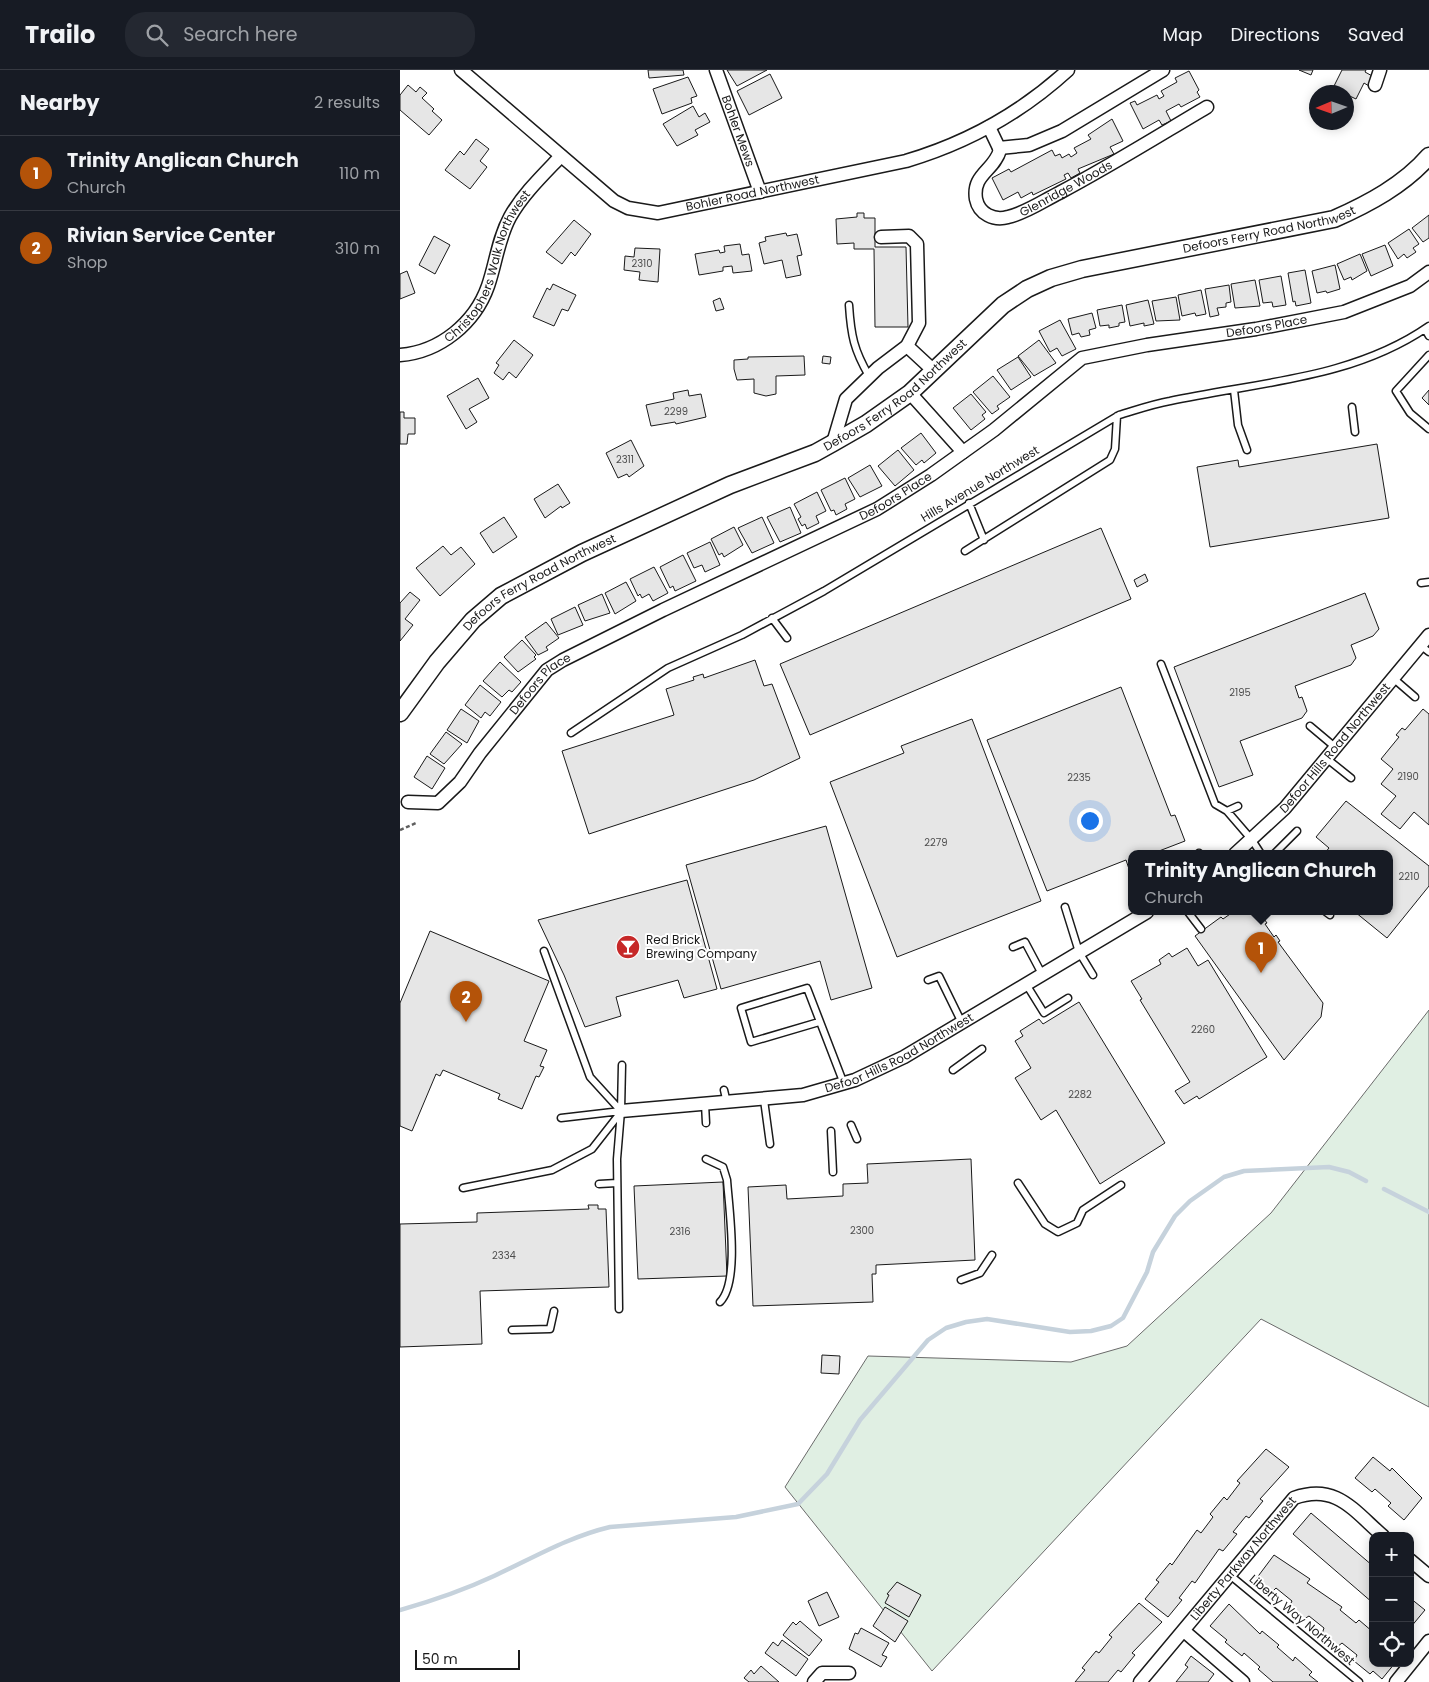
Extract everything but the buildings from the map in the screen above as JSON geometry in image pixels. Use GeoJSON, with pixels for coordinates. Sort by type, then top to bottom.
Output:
{"type":"FeatureCollection","features":[{"type":"Feature","properties":{"kind":"street","name":"Bohler Road Northwest"},"geometry":{"type":"LineString","coordinates":[[461,70],[614,201],[643,212],[670,212],[906,161],[962,142],[989,127],[1022,107],[1068,70]]}},
{"type":"Feature","properties":{"kind":"street","name":"Bohler Mews"},"geometry":{"type":"LineString","coordinates":[[716,70],[760,192]]}},
{"type":"Feature","properties":{"kind":"street"},"geometry":{"type":"LineString","coordinates":[[989,127],[999,148],[1029,144],[1062,131],[1162,70]]}},
{"type":"Feature","properties":{"kind":"street"},"geometry":{"type":"LineString","coordinates":[[1375,85],[1380,70]]}},
{"type":"Feature","properties":{"kind":"street","name":"Glenridge Woods"},"geometry":{"type":"LineString","coordinates":[[999,148],[995,162],[979,177],[976,191],[976,200],[981,210],[987,216],[998,218],[1021,212],[1102,171],[1207,107]]}},
{"type":"Feature","properties":{"kind":"street","name":"Christophers Walk Northwest"},"geometry":{"type":"LineString","coordinates":[[400,355],[423,351],[436,345],[460,330],[477,310],[488,286],[498,244],[510,217],[526,193],[561,156]]}},
{"type":"Feature","properties":{"kind":"street","name":"Defoors Ferry Road Northwest"},"geometry":{"type":"LineString","coordinates":[[400,713],[437,662],[473,620],[501,596],[582,552],[730,485],[814,453],[866,424],[910,393],[1003,305],[1027,288],[1051,278],[1082,269],[1334,219],[1362,207],[1395,186],[1429,156]]}},
{"type":"Feature","properties":{"kind":"street"},"geometry":{"type":"LineString","coordinates":[[833,443],[846,398],[907,346],[919,323],[917,244],[909,236],[881,237]]}},
{"type":"Feature","properties":{"kind":"street","name":"Defoors Place"},"geometry":{"type":"LineString","coordinates":[[408,802],[438,803],[460,782],[492,738],[547,670],[662,610],[877,509],[963,452],[1082,358],[1147,345],[1256,330],[1344,312],[1410,286],[1429,272]]}},
{"type":"Feature","properties":{"kind":"street"},"geometry":{"type":"LineString","coordinates":[[907,346],[934,371]]}},
{"type":"Feature","properties":{"kind":"street"},"geometry":{"type":"LineString","coordinates":[[910,393],[963,452]]}},
{"type":"Feature","properties":{"kind":"street","name":"Defoor Hills Road Northwest"},"geometry":{"type":"LineString","coordinates":[[1240,850],[1285,808],[1393,678],[1425,649],[1429,635]]}},
{"type":"Feature","properties":{"kind":"street","name":"Defoor Hills Road Northwest"},"geometry":{"type":"LineString","coordinates":[[622,1111],[764,1100],[803,1095],[844,1084],[879,1070],[1142,915]]}},
{"type":"Feature","properties":{"kind":"street","name":"Liberty Parkway Northwest"},"geometry":{"type":"LineString","coordinates":[[1140,1682],[1294,1498],[1311,1492],[1326,1494],[1345,1503],[1378,1532]]}},
{"type":"Feature","properties":{"kind":"street"},"geometry":{"type":"LineString","coordinates":[[1414,1563],[1429,1576]]}},
{"type":"Feature","properties":{"kind":"street","name":"Liberty Parkway Northwest"},"geometry":{"type":"LineString","coordinates":[[1184,1631],[1243,1682]]}},
{"type":"Feature","properties":{"kind":"street"},"geometry":{"type":"LineString","coordinates":[[1396,1682],[1429,1640]]}},
{"type":"Feature","properties":{"kind":"street"},"geometry":{"type":"LineString","coordinates":[[814,1682],[822,1673],[849,1674]]}},
{"type":"Feature","properties":{"kind":"lane"},"geometry":{"type":"LineString","coordinates":[[849,305],[851,336],[856,355],[870,376]]}},
{"type":"Feature","properties":{"kind":"lane","name":"Hills Avenue Northwest"},"geometry":{"type":"LineString","coordinates":[[570,733],[668,668],[742,635],[824,591],[1117,416],[1168,401],[1299,379],[1371,357],[1428,330]]}},
{"type":"Feature","properties":{"kind":"lane"},"geometry":{"type":"LineString","coordinates":[[1429,355],[1396,391],[1410,414],[1429,430]]}},
{"type":"Feature","properties":{"kind":"lane"},"geometry":{"type":"LineString","coordinates":[[1234,390],[1238,425],[1247,450]]}},
{"type":"Feature","properties":{"kind":"lane"},"geometry":{"type":"LineString","coordinates":[[1352,407],[1355,432]]}},
{"type":"Feature","properties":{"kind":"lane"},"geometry":{"type":"LineString","coordinates":[[965,551],[1110,460],[1115,449],[1117,416]]}},
{"type":"Feature","properties":{"kind":"lane"},"geometry":{"type":"LineString","coordinates":[[969,503],[984,540]]}},
{"type":"Feature","properties":{"kind":"lane"},"geometry":{"type":"LineString","coordinates":[[1421,583],[1429,582]]}},
{"type":"Feature","properties":{"kind":"lane"},"geometry":{"type":"LineString","coordinates":[[772,618],[787,638]]}},
{"type":"Feature","properties":{"kind":"lane"},"geometry":{"type":"LineString","coordinates":[[1161,664],[1215,804],[1226,811],[1258,850]]}},
{"type":"Feature","properties":{"kind":"lane"},"geometry":{"type":"LineString","coordinates":[[1393,678],[1415,697]]}},
{"type":"Feature","properties":{"kind":"lane"},"geometry":{"type":"LineString","coordinates":[[1310,726],[1335,747]]}},
{"type":"Feature","properties":{"kind":"lane"},"geometry":{"type":"LineString","coordinates":[[1326,758],[1351,778]]}},
{"type":"Feature","properties":{"kind":"lane"},"geometry":{"type":"LineString","coordinates":[[1226,811],[1238,806]]}},
{"type":"Feature","properties":{"kind":"lane"},"geometry":{"type":"LineString","coordinates":[[1278,850],[1297,831]]}},
{"type":"Feature","properties":{"kind":"lane"},"geometry":{"type":"LineString","coordinates":[[1065,907],[1079,952],[1093,975]]}},
{"type":"Feature","properties":{"kind":"lane"},"geometry":{"type":"LineString","coordinates":[[1190,915],[1201,929]]}},
{"type":"Feature","properties":{"kind":"lane"},"geometry":{"type":"LineString","coordinates":[[1013,947],[1025,942],[1042,974]]}},
{"type":"Feature","properties":{"kind":"lane"},"geometry":{"type":"LineString","coordinates":[[544,951],[590,1077],[622,1111]]}},
{"type":"Feature","properties":{"kind":"lane"},"geometry":{"type":"LineString","coordinates":[[928,980],[939,976],[962,1022]]}},
{"type":"Feature","properties":{"kind":"lane"},"geometry":{"type":"LineString","coordinates":[[1026,984],[1044,1013],[1068,998]]}},
{"type":"Feature","properties":{"kind":"lane"},"geometry":{"type":"LineString","coordinates":[[819,1022],[751,1042],[741,1008],[807,988],[844,1084]]}},
{"type":"Feature","properties":{"kind":"lane"},"geometry":{"type":"LineString","coordinates":[[954,1070],[982,1049]]}},
{"type":"Feature","properties":{"kind":"lane"},"geometry":{"type":"LineString","coordinates":[[619,1310],[617,1183],[622,1111],[622,1065]]}},
{"type":"Feature","properties":{"kind":"lane"},"geometry":{"type":"LineString","coordinates":[[724,1090],[727,1103]]}},
{"type":"Feature","properties":{"kind":"lane"},"geometry":{"type":"LineString","coordinates":[[764,1100],[770,1144]]}},
{"type":"Feature","properties":{"kind":"lane"},"geometry":{"type":"LineString","coordinates":[[705,1104],[706,1123]]}},
{"type":"Feature","properties":{"kind":"lane"},"geometry":{"type":"LineString","coordinates":[[561,1118],[622,1111]]}},
{"type":"Feature","properties":{"kind":"lane"},"geometry":{"type":"LineString","coordinates":[[463,1188],[552,1170],[592,1149],[622,1111]]}},
{"type":"Feature","properties":{"kind":"lane"},"geometry":{"type":"LineString","coordinates":[[851,1125],[857,1139]]}},
{"type":"Feature","properties":{"kind":"lane"},"geometry":{"type":"LineString","coordinates":[[831,1131],[833,1172]]}},
{"type":"Feature","properties":{"kind":"lane"},"geometry":{"type":"LineString","coordinates":[[706,1159],[723,1167],[727,1180],[732,1276],[727,1295],[720,1302]]}},
{"type":"Feature","properties":{"kind":"lane"},"geometry":{"type":"LineString","coordinates":[[599,1184],[617,1183]]}},
{"type":"Feature","properties":{"kind":"lane"},"geometry":{"type":"LineString","coordinates":[[1018,1183],[1045,1224],[1058,1232],[1077,1223],[1083,1210],[1121,1185]]}},
{"type":"Feature","properties":{"kind":"lane"},"geometry":{"type":"LineString","coordinates":[[961,1280],[980,1273],[992,1255]]}},
{"type":"Feature","properties":{"kind":"lane"},"geometry":{"type":"LineString","coordinates":[[512,1330],[550,1330],[554,1311]]}},
{"type":"Feature","properties":{"kind":"lane","name":"Liberty Way Northwest"},"geometry":{"type":"LineString","coordinates":[[1230,1576],[1359,1682]]}},
{"type":"Feature","properties":{"kind":"path"},"geometry":{"type":"LineString","coordinates":[[400,830],[416,823]]}},
{"type":"Feature","properties":{"kind":"green space"},"geometry":{"type":"Polygon","coordinates":[[[1429,1010],[1429,1407],[1261,1319],[932,1671],[785,1487],[868,1356],[1071,1362],[1127,1346],[1271,1213],[1429,1010]]]}},
{"type":"Feature","properties":{"kind":"waterway"},"geometry":{"type":"LineString","coordinates":[[400,1610],[471,1586],[565,1542],[610,1527],[736,1517],[798,1504],[827,1474],[860,1420],[928,1340],[946,1328],[966,1322],[987,1319],[1070,1332],[1091,1331],[1111,1326],[1123,1318],[1147,1272],[1153,1252],[1175,1216],[1190,1201],[1224,1177],[1244,1171],[1329,1167],[1349,1172],[1366,1181]]}},
{"type":"Feature","properties":{"kind":"waterway"},"geometry":{"type":"LineString","coordinates":[[1384,1189],[1429,1212]]}},
{"type":"Feature","properties":{"kind":"place","name":"Red Brick Brewing Company"},"geometry":{"type":"Point","coordinates":[628,947]}},
{"type":"Feature","properties":{"kind":"place","name":"Trinity Anglican Church"},"geometry":{"type":"Point","coordinates":[1261,973]}},
{"type":"Feature","properties":{"kind":"place","name":"Rivian Service Center"},"geometry":{"type":"Point","coordinates":[466,1022]}}]}
